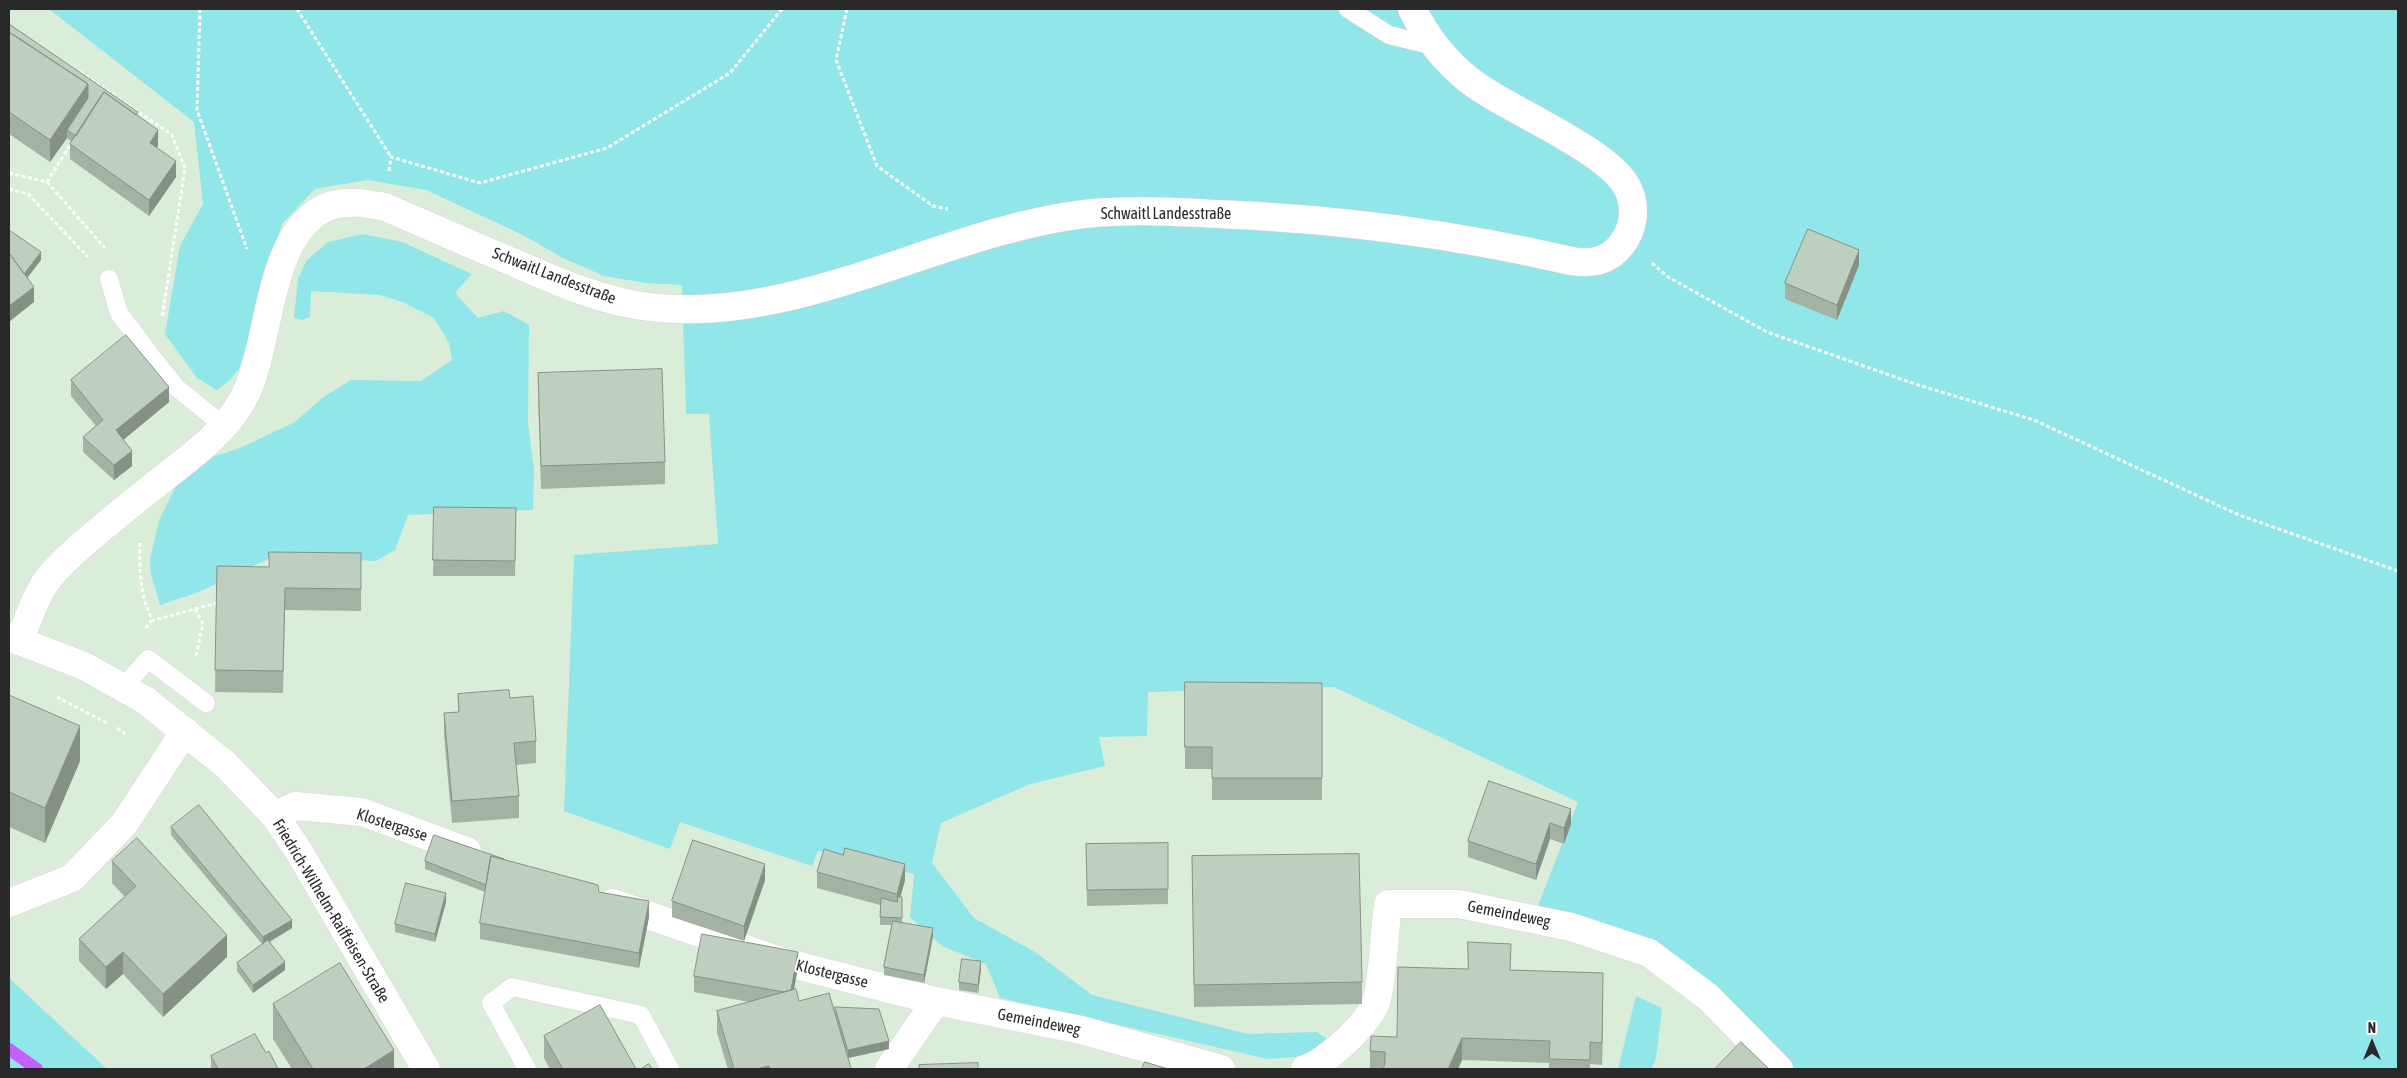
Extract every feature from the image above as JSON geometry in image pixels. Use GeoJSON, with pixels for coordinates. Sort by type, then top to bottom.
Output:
{"type":"FeatureCollection","features":[{"type":"Feature","properties":{"kind":"street","name":"Schwaitl Landesstraße"},"geometry":{"type":"LineString","coordinates":[[386,207],[543,275],[604,299],[639,306],[678,309],[722,307],[809,290],[1025,225],[1089,214],[1163,212],[1265,216],[1367,224],[1444,235],[1588,263],[1599,262],[1609,257],[1624,241],[1631,229],[1633,208],[1627,186],[1596,156],[1477,86],[1434,46],[1412,9]]}},
{"type":"Feature","properties":{"kind":"street","name":"Friedrich-Wilhelm-Raiffeisen-Straße"},"geometry":{"type":"LineString","coordinates":[[386,207],[364,203],[333,205],[310,220],[299,232],[284,256],[277,275],[252,381],[244,399],[224,426],[203,447],[124,509],[69,556],[46,581],[14,639],[84,666],[145,700],[226,765],[275,816],[298,850],[426,1069]]}},
{"type":"Feature","properties":{"kind":"street"},"geometry":{"type":"LineString","coordinates":[[9,903],[72,878],[124,824],[185,731]]}},
{"type":"Feature","properties":{"kind":"street","name":"Klostergasse"},"geometry":{"type":"LineString","coordinates":[[275,816],[295,806],[362,812],[491,860]]}},
{"type":"Feature","properties":{"kind":"street","name":"Klostergasse"},"geometry":{"type":"LineString","coordinates":[[594,896],[780,961],[936,1001]]}},
{"type":"Feature","properties":{"kind":"street","name":"Gemeindeweg"},"geometry":{"type":"LineString","coordinates":[[1305,1069],[1316,1066],[1333,1054],[1358,1028],[1377,1001],[1388,904],[1468,906],[1572,927],[1649,953],[1708,997],[1779,1069]]}},
{"type":"Feature","properties":{"kind":"street"},"geometry":{"type":"LineString","coordinates":[[889,1069],[936,1001]]}},
{"type":"Feature","properties":{"kind":"street","name":"Gemeindeweg"},"geometry":{"type":"LineString","coordinates":[[936,1001],[1082,1030],[1221,1069]]}},
{"type":"Feature","properties":{"kind":"lane"},"geometry":{"type":"LineString","coordinates":[[1348,9],[1388,35],[1434,46]]}},
{"type":"Feature","properties":{"kind":"lane"},"geometry":{"type":"LineString","coordinates":[[109,279],[119,314],[155,361],[177,388],[224,426]]}},
{"type":"Feature","properties":{"kind":"lane"},"geometry":{"type":"LineString","coordinates":[[123,688],[148,660],[206,703]]}},
{"type":"Feature","properties":{"kind":"lane"},"geometry":{"type":"LineString","coordinates":[[527,1069],[491,1003],[512,987],[641,1015],[670,1069]]}},
{"type":"Feature","properties":{"kind":"path"},"geometry":{"type":"LineString","coordinates":[[200,9],[197,110],[249,255]]}},
{"type":"Feature","properties":{"kind":"path"},"geometry":{"type":"LineString","coordinates":[[297,9],[391,156],[386,207]]}},
{"type":"Feature","properties":{"kind":"path"},"geometry":{"type":"LineString","coordinates":[[391,156],[480,183],[608,148],[730,73],[782,9]]}},
{"type":"Feature","properties":{"kind":"path"},"geometry":{"type":"LineString","coordinates":[[847,9],[836,60],[877,166],[933,206],[951,210]]}},
{"type":"Feature","properties":{"kind":"path"},"geometry":{"type":"LineString","coordinates":[[74,69],[172,135],[185,168],[155,361]]}},
{"type":"Feature","properties":{"kind":"path"},"geometry":{"type":"LineString","coordinates":[[47,182],[73,142]]}},
{"type":"Feature","properties":{"kind":"path"},"geometry":{"type":"LineString","coordinates":[[9,173],[47,182],[121,266],[109,279],[28,194],[9,188]]}},
{"type":"Feature","properties":{"kind":"path"},"geometry":{"type":"LineString","coordinates":[[1624,241],[1668,276],[1767,332],[1915,384],[2034,420],[2239,515],[2398,571]]}},
{"type":"Feature","properties":{"kind":"path"},"geometry":{"type":"LineString","coordinates":[[141,535],[139,563],[144,600],[151,614],[151,621]]}},
{"type":"Feature","properties":{"kind":"path"},"geometry":{"type":"LineString","coordinates":[[145,628],[151,621],[217,603]]}},
{"type":"Feature","properties":{"kind":"path"},"geometry":{"type":"LineString","coordinates":[[194,609],[202,624],[195,661]]}},
{"type":"Feature","properties":{"kind":"path"},"geometry":{"type":"LineString","coordinates":[[55,696],[117,728]]}},
{"type":"Feature","properties":{"kind":"shaded area"},"geometry":{"type":"Polygon","coordinates":[[[49,9],[2398,9],[2398,1069],[1793,1069],[1670,952],[1538,906],[1578,802],[1334,687],[1148,692],[1147,736],[1099,737],[1105,766],[1030,784],[941,823],[932,863],[974,918],[1035,952],[1092,995],[1248,1034],[1317,1032],[1332,1042],[1307,1056],[1268,1059],[1000,998],[986,964],[942,946],[910,917],[914,874],[818,851],[812,866],[680,822],[670,849],[564,811],[574,555],[718,544],[709,414],[686,414],[682,285],[646,283],[604,276],[563,258],[523,235],[426,190],[368,180],[315,189],[282,224],[239,369],[230,380],[217,390],[197,378],[165,334],[180,246],[203,204],[194,122],[49,9]]]}},
{"type":"Feature","properties":{"kind":"shaded area"},"geometry":{"type":"Polygon","coordinates":[[[363,234],[402,242],[472,274],[455,293],[478,318],[504,311],[529,325],[528,423],[534,470],[533,510],[408,515],[395,550],[376,561],[274,556],[199,592],[160,605],[151,574],[150,559],[159,521],[176,485],[209,458],[240,448],[295,422],[322,398],[351,380],[421,381],[452,360],[449,343],[434,318],[402,302],[380,295],[311,291],[310,317],[302,320],[294,318],[298,279],[306,261],[328,242],[363,234]]]}},
{"type":"Feature","properties":{"kind":"shaded area"},"geometry":{"type":"Polygon","coordinates":[[[9,978],[107,1069],[9,1069],[9,978]]]}},
{"type":"Feature","properties":{"kind":"shaded area"},"geometry":{"type":"Polygon","coordinates":[[[1636,996],[1662,1008],[1656,1059],[1651,1069],[1618,1069],[1636,996]]]}},
{"type":"Feature","properties":{"kind":"building"},"geometry":{"type":"Polygon","coordinates":[[[9,24],[138,112],[136,115],[104,92],[76,136],[67,130],[88,98],[88,84],[9,32],[9,24]]]}},
{"type":"Feature","properties":{"kind":"building"},"geometry":{"type":"Polygon","coordinates":[[[9,32],[88,84],[50,140],[9,112],[9,32]]]}},
{"type":"Feature","properties":{"kind":"building"},"geometry":{"type":"Polygon","coordinates":[[[104,92],[158,130],[150,143],[176,161],[149,200],[70,144],[104,92]]]}},
{"type":"Feature","properties":{"kind":"building"},"geometry":{"type":"Polygon","coordinates":[[[1808,229],[1859,250],[1837,305],[1785,283],[1808,229]]]}},
{"type":"Feature","properties":{"kind":"building"},"geometry":{"type":"Polygon","coordinates":[[[9,230],[41,252],[24,274],[9,253],[9,230]]]}},
{"type":"Feature","properties":{"kind":"building"},"geometry":{"type":"Polygon","coordinates":[[[9,253],[34,287],[9,306],[9,253]]]}},
{"type":"Feature","properties":{"kind":"building"},"geometry":{"type":"Polygon","coordinates":[[[126,335],[169,387],[116,430],[132,451],[114,465],[83,437],[103,420],[71,380],[126,335]]]}},
{"type":"Feature","properties":{"kind":"building"},"geometry":{"type":"Polygon","coordinates":[[[662,369],[665,462],[541,466],[538,373],[662,369]]]}},
{"type":"Feature","properties":{"kind":"building"},"geometry":{"type":"Polygon","coordinates":[[[434,507],[516,508],[515,561],[433,560],[434,507]]]}},
{"type":"Feature","properties":{"kind":"building"},"geometry":{"type":"Polygon","coordinates":[[[269,552],[361,553],[361,589],[285,588],[283,671],[215,670],[217,566],[269,567],[269,552]]]}},
{"type":"Feature","properties":{"kind":"building"},"geometry":{"type":"Polygon","coordinates":[[[1185,682],[1322,683],[1322,778],[1212,778],[1212,747],[1185,747],[1185,682]]]}},
{"type":"Feature","properties":{"kind":"building"},"geometry":{"type":"Polygon","coordinates":[[[509,690],[510,698],[533,696],[536,741],[514,743],[519,796],[452,801],[444,713],[459,712],[458,694],[509,690]]]}},
{"type":"Feature","properties":{"kind":"building"},"geometry":{"type":"Polygon","coordinates":[[[9,695],[80,726],[45,808],[9,792],[9,695]]]}},
{"type":"Feature","properties":{"kind":"building"},"geometry":{"type":"Polygon","coordinates":[[[1489,781],[1571,809],[1564,828],[1550,823],[1536,864],[1468,841],[1489,781]]]}},
{"type":"Feature","properties":{"kind":"building"},"geometry":{"type":"Polygon","coordinates":[[[199,805],[292,920],[263,937],[171,827],[199,805]]]}},
{"type":"Feature","properties":{"kind":"building"},"geometry":{"type":"Polygon","coordinates":[[[434,835],[504,859],[491,856],[486,885],[425,861],[434,835]]]}},
{"type":"Feature","properties":{"kind":"building"},"geometry":{"type":"Polygon","coordinates":[[[137,838],[227,935],[163,994],[123,952],[106,967],[79,939],[136,886],[112,861],[137,838]]]}},
{"type":"Feature","properties":{"kind":"building"},"geometry":{"type":"Polygon","coordinates":[[[693,840],[765,864],[744,926],[672,901],[693,840]]]}},
{"type":"Feature","properties":{"kind":"building"},"geometry":{"type":"Polygon","coordinates":[[[1168,843],[1168,889],[1087,890],[1086,844],[1168,843]]]}},
{"type":"Feature","properties":{"kind":"building"},"geometry":{"type":"Polygon","coordinates":[[[845,848],[905,864],[897,894],[817,872],[824,849],[843,855],[845,848]]]}},
{"type":"Feature","properties":{"kind":"building"},"geometry":{"type":"Polygon","coordinates":[[[1359,854],[1362,982],[1194,985],[1192,856],[1359,854]]]}},
{"type":"Feature","properties":{"kind":"building"},"geometry":{"type":"Polygon","coordinates":[[[491,856],[598,885],[599,892],[649,901],[639,953],[480,923],[491,856]]]}},
{"type":"Feature","properties":{"kind":"building"},"geometry":{"type":"Polygon","coordinates":[[[406,883],[446,893],[435,934],[395,924],[406,883]]]}},
{"type":"Feature","properties":{"kind":"building"},"geometry":{"type":"Polygon","coordinates":[[[898,897],[902,897],[902,918],[880,917],[881,898],[897,902],[898,897]]]}},
{"type":"Feature","properties":{"kind":"building"},"geometry":{"type":"Polygon","coordinates":[[[893,921],[933,928],[924,975],[884,967],[893,921]]]}},
{"type":"Feature","properties":{"kind":"building"},"geometry":{"type":"Polygon","coordinates":[[[702,934],[798,952],[791,990],[784,992],[694,976],[702,934]]]}},
{"type":"Feature","properties":{"kind":"building"},"geometry":{"type":"Polygon","coordinates":[[[268,940],[285,962],[253,985],[237,963],[268,940]]]}},
{"type":"Feature","properties":{"kind":"building"},"geometry":{"type":"Polygon","coordinates":[[[1468,942],[1511,944],[1510,970],[1603,973],[1602,1043],[1590,1042],[1590,1060],[1549,1059],[1550,1041],[1462,1038],[1448,1069],[1383,1069],[1385,1052],[1370,1051],[1371,1036],[1397,1037],[1398,967],[1468,969],[1468,942]]]}},
{"type":"Feature","properties":{"kind":"building"},"geometry":{"type":"Polygon","coordinates":[[[962,959],[981,961],[978,985],[959,982],[962,959]]]}},
{"type":"Feature","properties":{"kind":"building"},"geometry":{"type":"Polygon","coordinates":[[[340,963],[394,1050],[364,1069],[313,1069],[273,1004],[340,963]]]}},
{"type":"Feature","properties":{"kind":"building"},"geometry":{"type":"Polygon","coordinates":[[[796,989],[799,1001],[829,993],[851,1068],[770,1069],[769,1066],[756,1069],[734,1069],[717,1011],[796,989]]]}},
{"type":"Feature","properties":{"kind":"building"},"geometry":{"type":"Polygon","coordinates":[[[600,1005],[636,1069],[563,1069],[544,1036],[600,1005]]]}},
{"type":"Feature","properties":{"kind":"building"},"geometry":{"type":"Polygon","coordinates":[[[835,1007],[879,1009],[889,1041],[848,1050],[835,1007]]]}},
{"type":"Feature","properties":{"kind":"building"},"geometry":{"type":"Polygon","coordinates":[[[255,1034],[266,1053],[269,1051],[278,1069],[218,1069],[211,1056],[255,1034]]]}},
{"type":"Feature","properties":{"kind":"building"},"geometry":{"type":"Polygon","coordinates":[[[1741,1042],[1769,1069],[1715,1069],[1741,1042]]]}},
{"type":"Feature","properties":{"kind":"building"},"geometry":{"type":"Polygon","coordinates":[[[1145,1062],[1168,1069],[1142,1069],[1145,1062]]]}},
{"type":"Feature","properties":{"kind":"building"},"geometry":{"type":"Polygon","coordinates":[[[978,1063],[978,1069],[919,1069],[919,1065],[978,1063]]]}},
{"type":"Feature","properties":{"kind":"building"},"geometry":{"type":"Polygon","coordinates":[[[649,1064],[652,1069],[641,1069],[649,1064]]]}},
{"type":"Feature","properties":{"kind":"waterway"},"geometry":{"type":"LineString","coordinates":[[9,1049],[37,1069]]}}]}
